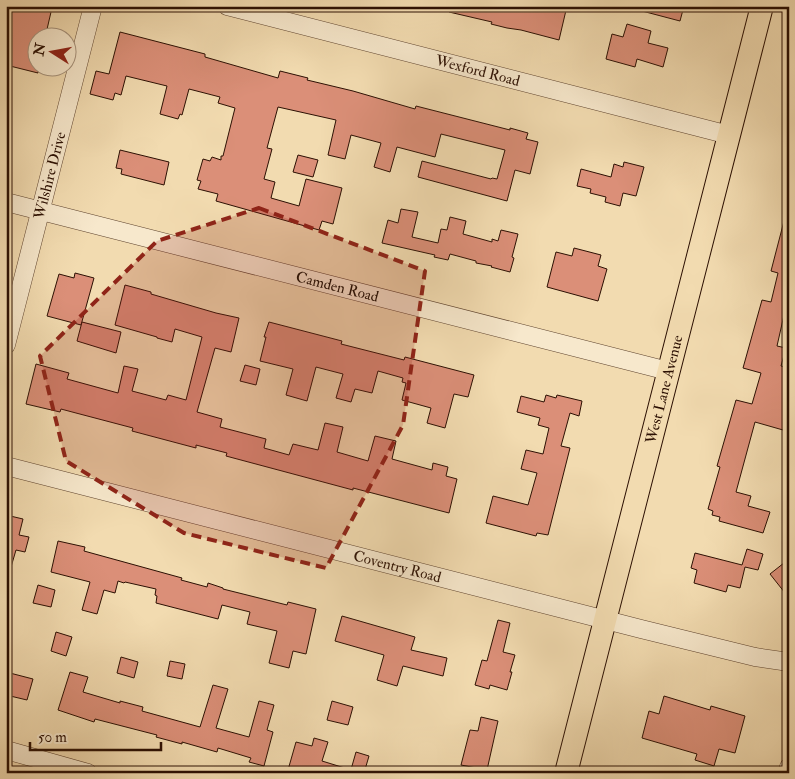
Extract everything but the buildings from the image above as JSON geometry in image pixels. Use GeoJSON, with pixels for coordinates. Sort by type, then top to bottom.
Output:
{"type":"FeatureCollection","features":[{"type":"Feature","properties":{"kind":"main road","name":"West Lane Avenue"},"geometry":{"type":"LineString","coordinates":[[566,773],[762,6]]}},
{"type":"Feature","properties":{"kind":"street","name":"Wilshire Drive"},"geometry":{"type":"LineString","coordinates":[[6,346],[93,6]]}},
{"type":"Feature","properties":{"kind":"street","name":"Wexford Road"},"geometry":{"type":"LineString","coordinates":[[227,6],[728,135]]}},
{"type":"Feature","properties":{"kind":"street","name":"Camden Road"},"geometry":{"type":"LineString","coordinates":[[6,202],[668,371]]}},
{"type":"Feature","properties":{"kind":"street","name":"Coventry Road"},"geometry":{"type":"LineString","coordinates":[[6,466],[605,620],[755,657],[789,662]]}},
{"type":"Feature","properties":{"kind":"street"},"geometry":{"type":"LineString","coordinates":[[6,750],[88,773]]}},
{"type":"Feature","properties":{"kind":"street"},"geometry":{"type":"LineString","coordinates":[[787,773],[789,767]]}},
{"type":"Feature","properties":{"kind":"highlighted area"},"geometry":{"type":"Polygon","coordinates":[[[259,208],[425,271],[403,425],[326,568],[184,533],[66,461],[40,356],[157,241],[259,208]]]}}]}
